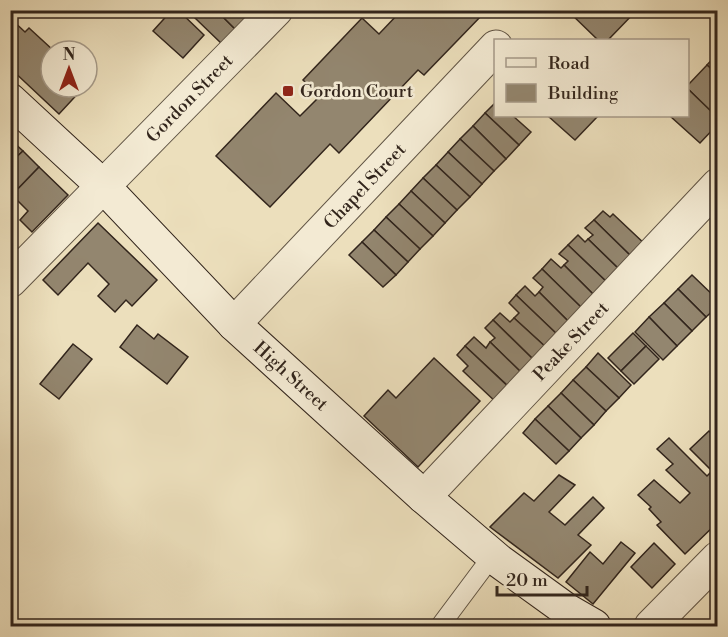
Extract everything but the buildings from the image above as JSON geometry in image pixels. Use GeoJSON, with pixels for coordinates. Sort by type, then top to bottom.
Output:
{"type":"FeatureCollection","features":[{"type":"Feature","properties":{"kind":"street","name":"Gordon Street"},"geometry":{"type":"LineString","coordinates":[[10,281],[276,10]]}},
{"type":"Feature","properties":{"kind":"street","name":"Chapel Street"},"geometry":{"type":"LineString","coordinates":[[234,324],[494,48]]}},
{"type":"Feature","properties":{"kind":"street","name":"High Street"},"geometry":{"type":"LineString","coordinates":[[10,100],[104,187],[234,324],[424,497],[493,555],[568,611],[594,627]]}},
{"type":"Feature","properties":{"kind":"street","name":"Peake Street"},"geometry":{"type":"LineString","coordinates":[[424,497],[717,185]]}},
{"type":"Feature","properties":{"kind":"street"},"geometry":{"type":"LineString","coordinates":[[651,627],[717,558]]}},
{"type":"Feature","properties":{"kind":"lane"},"geometry":{"type":"LineString","coordinates":[[446,625],[493,555]]}},
{"type":"Feature","properties":{"kind":"place","name":"Gordon Court"},"geometry":{"type":"Point","coordinates":[288,91]}}]}
